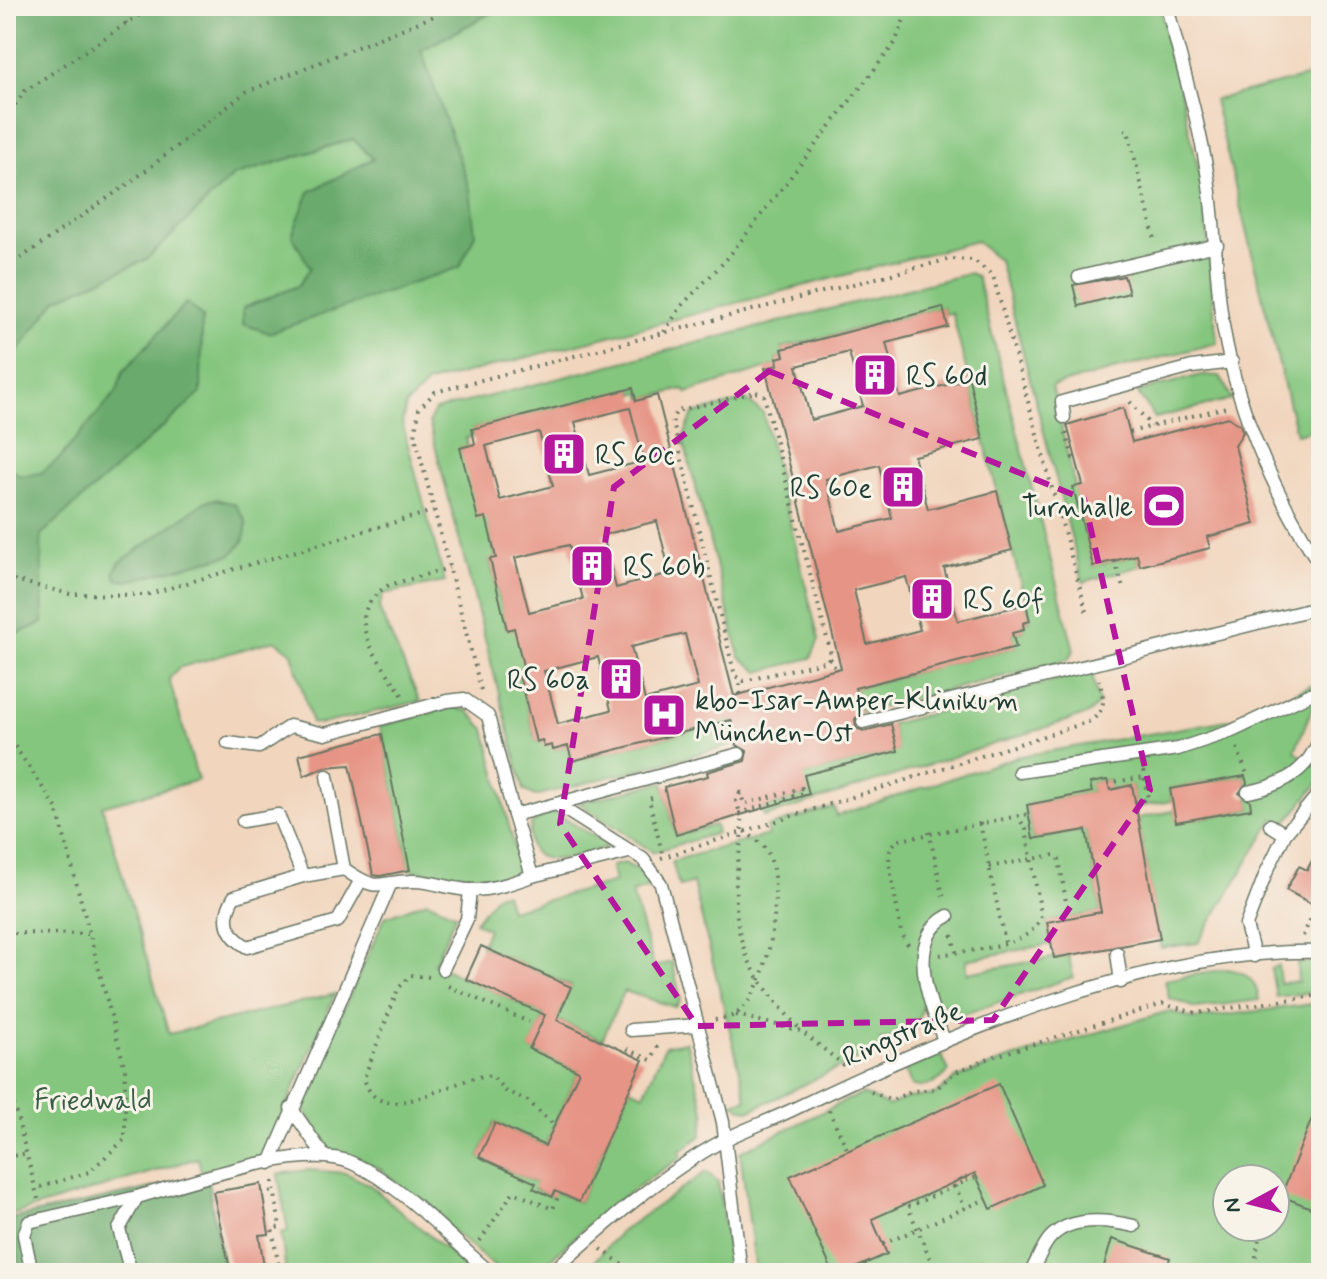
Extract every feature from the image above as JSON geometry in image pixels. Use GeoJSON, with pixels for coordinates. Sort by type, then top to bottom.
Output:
{"type":"FeatureCollection","features":[{"type":"Feature","properties":{"kind":"lane"},"geometry":{"type":"LineString","coordinates":[[1167,6],[1208,175],[1221,312],[1232,362],[1271,476],[1321,566]]}},
{"type":"Feature","properties":{"kind":"lane"},"geometry":{"type":"LineString","coordinates":[[1079,277],[1217,245]]}},
{"type":"Feature","properties":{"kind":"lane"},"geometry":{"type":"LineString","coordinates":[[1064,417],[1062,402],[1192,367],[1232,362]]}},
{"type":"Feature","properties":{"kind":"lane"},"geometry":{"type":"LineString","coordinates":[[863,722],[1321,607]]}},
{"type":"Feature","properties":{"kind":"lane"},"geometry":{"type":"LineString","coordinates":[[1019,772],[1178,749],[1232,731],[1321,689]]}},
{"type":"Feature","properties":{"kind":"lane"},"geometry":{"type":"LineString","coordinates":[[228,743],[259,747],[290,726],[325,734],[464,699],[488,716],[532,876]]}},
{"type":"Feature","properties":{"kind":"lane"},"geometry":{"type":"LineString","coordinates":[[1248,792],[1294,776],[1309,762],[1321,736]]}},
{"type":"Feature","properties":{"kind":"lane"},"geometry":{"type":"LineString","coordinates":[[514,815],[739,754]]}},
{"type":"Feature","properties":{"kind":"lane"},"geometry":{"type":"LineString","coordinates":[[327,776],[344,869]]}},
{"type":"Feature","properties":{"kind":"lane"},"geometry":{"type":"LineString","coordinates":[[1254,956],[1246,925],[1285,834],[1321,791]]}},
{"type":"Feature","properties":{"kind":"lane"},"geometry":{"type":"LineString","coordinates":[[556,804],[653,869],[661,884],[723,1122],[741,1273]]}},
{"type":"Feature","properties":{"kind":"lane"},"geometry":{"type":"LineString","coordinates":[[243,821],[278,815],[303,876]]}},
{"type":"Feature","properties":{"kind":"lane"},"geometry":{"type":"LineString","coordinates":[[1270,825],[1285,834]]}},
{"type":"Feature","properties":{"kind":"lane"},"geometry":{"type":"LineString","coordinates":[[361,880],[338,921],[247,947],[234,939],[226,925],[226,910],[234,897],[303,876],[344,869],[375,886],[413,881],[470,890],[506,886],[532,876],[629,852]]}},
{"type":"Feature","properties":{"kind":"lane"},"geometry":{"type":"LineString","coordinates":[[270,1163],[291,1108],[390,885]]}},
{"type":"Feature","properties":{"kind":"lane"},"geometry":{"type":"LineString","coordinates":[[443,969],[467,919],[470,890]]}},
{"type":"Feature","properties":{"kind":"lane"},"geometry":{"type":"LineString","coordinates":[[944,1040],[931,1004],[923,956],[932,931],[948,916]]}},
{"type":"Feature","properties":{"kind":"lane","name":"Ringstraße"},"geometry":{"type":"LineString","coordinates":[[551,1273],[599,1230],[724,1141],[944,1040],[1162,970],[1254,956],[1321,952]]}},
{"type":"Feature","properties":{"kind":"lane"},"geometry":{"type":"LineString","coordinates":[[1117,953],[1121,982]]}},
{"type":"Feature","properties":{"kind":"lane"},"geometry":{"type":"LineString","coordinates":[[631,1030],[698,1025]]}},
{"type":"Feature","properties":{"kind":"lane"},"geometry":{"type":"LineString","coordinates":[[291,1108],[324,1156]]}},
{"type":"Feature","properties":{"kind":"lane"},"geometry":{"type":"LineString","coordinates":[[31,1269],[24,1235],[29,1222],[270,1163],[324,1156],[350,1161],[382,1180],[491,1273]]}},
{"type":"Feature","properties":{"kind":"lane"},"geometry":{"type":"LineString","coordinates":[[131,1273],[119,1229],[137,1197]]}},
{"type":"Feature","properties":{"kind":"lane"},"geometry":{"type":"LineString","coordinates":[[1031,1272],[1051,1237],[1065,1230],[1105,1219],[1134,1226]]}},
{"type":"Feature","properties":{"kind":"path"},"geometry":{"type":"LineString","coordinates":[[123,6],[126,26]]}},
{"type":"Feature","properties":{"kind":"path"},"geometry":{"type":"LineString","coordinates":[[6,118],[25,91],[153,6]]}},
{"type":"Feature","properties":{"kind":"path"},"geometry":{"type":"LineString","coordinates":[[6,277],[15,262],[135,179],[246,92],[434,16],[429,6]]}},
{"type":"Feature","properties":{"kind":"path"},"geometry":{"type":"LineString","coordinates":[[664,332],[683,304],[726,260],[895,43],[909,6]]}},
{"type":"Feature","properties":{"kind":"path"},"geometry":{"type":"LineString","coordinates":[[1124,130],[1128,131],[1155,240]]}},
{"type":"Feature","properties":{"kind":"path"},"geometry":{"type":"LineString","coordinates":[[488,716],[415,436],[419,409],[435,392],[950,259],[974,260],[993,276],[1088,617]]}},
{"type":"Feature","properties":{"kind":"path"},"geometry":{"type":"LineString","coordinates":[[829,657],[740,679],[735,676],[672,419],[677,411],[756,392],[764,396],[829,657],[836,670]]}},
{"type":"Feature","properties":{"kind":"path"},"geometry":{"type":"LineString","coordinates":[[1125,401],[1132,402],[1152,426]]}},
{"type":"Feature","properties":{"kind":"path"},"geometry":{"type":"LineString","coordinates":[[1130,432],[1245,403]]}},
{"type":"Feature","properties":{"kind":"path"},"geometry":{"type":"LineString","coordinates":[[1070,444],[1073,458],[1076,457]]}},
{"type":"Feature","properties":{"kind":"path"},"geometry":{"type":"LineString","coordinates":[[6,578],[70,594],[146,595],[434,511]]}},
{"type":"Feature","properties":{"kind":"path"},"geometry":{"type":"LineString","coordinates":[[1115,561],[1124,591]]}},
{"type":"Feature","properties":{"kind":"path"},"geometry":{"type":"LineString","coordinates":[[407,712],[403,698],[365,639],[362,628],[364,616],[381,590],[389,585],[449,568]]}},
{"type":"Feature","properties":{"kind":"path"},"geometry":{"type":"LineString","coordinates":[[653,869],[663,855],[1091,721],[1101,713],[1105,700],[1098,674]]}},
{"type":"Feature","properties":{"kind":"path"},"geometry":{"type":"LineString","coordinates":[[740,679],[740,694]]}},
{"type":"Feature","properties":{"kind":"path"},"geometry":{"type":"LineString","coordinates":[[1232,731],[1248,777]]}},
{"type":"Feature","properties":{"kind":"path"},"geometry":{"type":"LineString","coordinates":[[6,733],[57,809],[125,1069],[125,1139],[89,1172],[37,1188]]}},
{"type":"Feature","properties":{"kind":"path"},"geometry":{"type":"LineString","coordinates":[[1135,802],[1148,799],[1140,755]]}},
{"type":"Feature","properties":{"kind":"path"},"geometry":{"type":"LineString","coordinates":[[1108,783],[1144,777]]}},
{"type":"Feature","properties":{"kind":"path"},"geometry":{"type":"LineString","coordinates":[[740,813],[803,793],[802,788],[744,804],[740,791],[736,801],[743,830],[736,913],[745,957],[760,980],[801,1031],[847,1067]]}},
{"type":"Feature","properties":{"kind":"path"},"geometry":{"type":"LineString","coordinates":[[657,797],[649,799],[663,855]]}},
{"type":"Feature","properties":{"kind":"path"},"geometry":{"type":"LineString","coordinates":[[1019,818],[1026,830],[1041,914],[1039,924],[1025,939],[1005,943],[923,956],[910,949],[901,932],[890,850],[896,841],[1028,814]]}},
{"type":"Feature","properties":{"kind":"path"},"geometry":{"type":"LineString","coordinates":[[980,823],[1005,943]]}},
{"type":"Feature","properties":{"kind":"path"},"geometry":{"type":"LineString","coordinates":[[736,1015],[760,980],[771,941],[774,884],[767,850],[743,830]]}},
{"type":"Feature","properties":{"kind":"path"},"geometry":{"type":"LineString","coordinates":[[929,832],[956,952]]}},
{"type":"Feature","properties":{"kind":"path"},"geometry":{"type":"LineString","coordinates":[[989,867],[1054,855],[1059,859],[1066,902]]}},
{"type":"Feature","properties":{"kind":"path"},"geometry":{"type":"LineString","coordinates":[[1302,938],[1311,918]]}},
{"type":"Feature","properties":{"kind":"path"},"geometry":{"type":"LineString","coordinates":[[6,933],[92,934]]}},
{"type":"Feature","properties":{"kind":"path"},"geometry":{"type":"LineString","coordinates":[[529,1022],[421,974],[411,975],[398,989],[364,1078],[367,1092],[377,1099],[406,1103],[442,1087],[464,1084],[481,1075],[492,1076],[505,1091],[528,1101],[554,1125]]}},
{"type":"Feature","properties":{"kind":"path"},"geometry":{"type":"LineString","coordinates":[[866,1089],[892,1100],[912,1091],[936,1089],[954,1073],[989,1058],[1163,1004],[1196,1013],[1321,995]]}},
{"type":"Feature","properties":{"kind":"path"},"geometry":{"type":"LineString","coordinates":[[698,1025],[736,1015],[801,1031]]}},
{"type":"Feature","properties":{"kind":"path"},"geometry":{"type":"LineString","coordinates":[[620,1049],[621,1046],[651,1060],[661,1039]]}},
{"type":"Feature","properties":{"kind":"path"},"geometry":{"type":"LineString","coordinates":[[6,1073],[29,1153],[42,1217]]}},
{"type":"Feature","properties":{"kind":"path"},"geometry":{"type":"LineString","coordinates":[[814,1115],[841,1102]]}},
{"type":"Feature","properties":{"kind":"path"},"geometry":{"type":"LineString","coordinates":[[828,1108],[848,1151]]}},
{"type":"Feature","properties":{"kind":"path"},"geometry":{"type":"LineString","coordinates":[[6,1157],[29,1153]]}},
{"type":"Feature","properties":{"kind":"path"},"geometry":{"type":"LineString","coordinates":[[270,1163],[280,1227],[272,1229],[280,1273]]}},
{"type":"Feature","properties":{"kind":"path"},"geometry":{"type":"LineString","coordinates":[[936,1273],[908,1207],[965,1179],[976,1177]]}},
{"type":"Feature","properties":{"kind":"path"},"geometry":{"type":"LineString","coordinates":[[955,1186],[965,1208]]}},
{"type":"Feature","properties":{"kind":"path"},"geometry":{"type":"LineString","coordinates":[[262,1193],[274,1191]]}},
{"type":"Feature","properties":{"kind":"path"},"geometry":{"type":"LineString","coordinates":[[471,1255],[513,1192],[553,1209],[558,1197],[553,1194]]}},
{"type":"Feature","properties":{"kind":"path"},"geometry":{"type":"LineString","coordinates":[[883,1244],[986,1199]]}},
{"type":"Feature","properties":{"kind":"path"},"geometry":{"type":"LineString","coordinates":[[1253,1273],[1258,1243]]}},
{"type":"Feature","properties":{"kind":"path"},"geometry":{"type":"LineString","coordinates":[[595,1244],[634,1273]]}},
{"type":"Feature","properties":{"kind":"path"},"geometry":{"type":"LineString","coordinates":[[865,1264],[868,1273]]}},
{"type":"Feature","properties":{"kind":"highlighted area"},"geometry":{"type":"Polygon","coordinates":[[[769,371],[1084,499],[1150,790],[993,1020],[697,1026],[560,824],[614,487],[769,371]]]}},
{"type":"Feature","properties":{"kind":"shaded area","name":"kbo-Isar-Amper-Klinikum München-Ost"},"geometry":{"type":"Polygon","coordinates":[[[421,6],[1321,6],[1321,1273],[6,1273],[6,252],[421,6]]]}},
{"type":"Feature","properties":{"kind":"green space"},"geometry":{"type":"Polygon","coordinates":[[[6,6],[504,6],[421,50],[470,190],[475,234],[460,267],[269,333],[243,324],[243,308],[298,286],[310,268],[292,235],[309,192],[373,159],[353,139],[233,176],[147,259],[57,299],[7,365],[12,397],[6,407],[6,6]]]}},
{"type":"Feature","properties":{"kind":"green space","name":"Friedwald"},"geometry":{"type":"Polygon","coordinates":[[[504,6],[1160,6],[1203,188],[1217,343],[1052,386],[1093,566],[1137,555],[1140,566],[1083,582],[999,260],[976,241],[428,383],[406,405],[402,423],[445,582],[383,594],[379,609],[420,701],[322,724],[312,723],[292,653],[275,640],[178,668],[169,679],[198,780],[102,806],[169,1034],[335,994],[264,1157],[201,1171],[198,1158],[7,1216],[18,1273],[6,1273],[6,638],[43,623],[40,535],[200,393],[202,317],[185,304],[123,372],[117,391],[59,459],[41,473],[21,476],[6,466],[6,407],[12,397],[7,365],[57,299],[147,259],[233,176],[353,139],[374,159],[309,192],[311,267],[298,286],[243,308],[244,324],[270,333],[470,190],[421,50],[504,6]]]}},
{"type":"Feature","properties":{"kind":"green space"},"geometry":{"type":"Polygon","coordinates":[[[1321,73],[1321,428],[1296,434],[1214,100],[1321,73]]]}},
{"type":"Feature","properties":{"kind":"green space"},"geometry":{"type":"Polygon","coordinates":[[[970,273],[977,277],[1074,650],[1068,660],[861,712],[855,688],[1015,647],[1012,633],[1024,630],[1023,623],[1030,621],[952,313],[944,314],[943,307],[782,348],[784,356],[777,358],[778,365],[686,393],[684,389],[643,399],[641,393],[634,394],[633,389],[473,429],[474,436],[466,438],[468,446],[460,448],[487,516],[496,558],[490,560],[507,629],[515,628],[529,658],[522,660],[524,670],[518,672],[536,741],[552,745],[554,750],[568,746],[572,761],[731,720],[737,744],[535,796],[524,790],[429,422],[435,410],[970,273]]]}},
{"type":"Feature","properties":{"kind":"green space"},"geometry":{"type":"Polygon","coordinates":[[[186,303],[202,317],[201,393],[41,535],[43,623],[6,638],[6,466],[21,476],[41,473],[59,459],[117,391],[123,372],[186,303]]]}},
{"type":"Feature","properties":{"kind":"green space"},"geometry":{"type":"Polygon","coordinates":[[[1201,375],[1220,376],[1232,399],[1155,418],[1137,392],[1201,375]]]}},
{"type":"Feature","properties":{"kind":"green space"},"geometry":{"type":"Polygon","coordinates":[[[746,400],[763,413],[819,640],[811,658],[759,672],[740,657],[683,438],[693,414],[746,400]]]}},
{"type":"Feature","properties":{"kind":"green space"},"geometry":{"type":"Polygon","coordinates":[[[216,499],[235,504],[246,521],[243,541],[234,552],[128,581],[117,579],[114,573],[119,563],[206,501],[216,499]]]}},
{"type":"Feature","properties":{"kind":"green space"},"geometry":{"type":"Polygon","coordinates":[[[1091,671],[1099,703],[1088,714],[764,817],[762,809],[806,795],[761,786],[897,751],[891,724],[1091,671]]]}},
{"type":"Feature","properties":{"kind":"green space"},"geometry":{"type":"Polygon","coordinates":[[[1311,685],[1316,698],[1295,751],[1313,766],[1321,753],[1321,780],[1285,824],[1274,819],[1198,943],[1161,948],[1138,818],[1174,811],[1177,822],[1251,809],[1245,776],[1170,789],[1172,801],[1136,807],[1132,786],[1109,790],[1107,780],[1091,783],[1092,792],[1027,805],[1033,839],[1086,830],[1101,912],[1047,922],[1051,944],[966,960],[967,973],[1069,955],[1073,977],[961,1015],[941,1002],[922,1007],[914,1033],[880,1040],[880,1048],[751,1110],[733,1103],[747,1099],[693,883],[679,886],[672,861],[768,835],[767,827],[834,807],[836,816],[1016,757],[1234,719],[1311,685]]]}},
{"type":"Feature","properties":{"kind":"green space"},"geometry":{"type":"Polygon","coordinates":[[[452,707],[468,711],[485,729],[519,866],[512,875],[476,882],[410,870],[380,726],[452,707]]]}},
{"type":"Feature","properties":{"kind":"green space"},"geometry":{"type":"Polygon","coordinates":[[[663,782],[676,835],[715,825],[717,833],[653,852],[579,803],[663,782]]]}},
{"type":"Feature","properties":{"kind":"green space"},"geometry":{"type":"Polygon","coordinates":[[[551,813],[609,846],[556,859],[535,853],[530,842],[531,825],[543,815],[551,813]]]}},
{"type":"Feature","properties":{"kind":"green space"},"geometry":{"type":"Polygon","coordinates":[[[624,863],[646,874],[649,887],[632,893],[654,967],[672,962],[681,1000],[675,1007],[624,991],[602,1040],[557,1020],[571,986],[481,946],[488,929],[475,922],[497,894],[505,893],[510,910],[615,882],[611,866],[624,863]]]}},
{"type":"Feature","properties":{"kind":"green space"},"geometry":{"type":"Polygon","coordinates":[[[427,901],[456,914],[434,964],[545,1015],[530,1049],[579,1071],[545,1146],[495,1123],[479,1157],[536,1183],[534,1189],[552,1197],[554,1191],[579,1202],[630,1088],[644,1094],[665,1046],[686,1042],[705,1114],[701,1136],[679,1152],[682,1157],[588,1225],[537,1273],[502,1273],[379,1168],[331,1152],[301,1104],[385,917],[427,901]]]}},
{"type":"Feature","properties":{"kind":"green space"},"geometry":{"type":"Polygon","coordinates":[[[1297,963],[1321,963],[1321,991],[1276,997],[1271,969],[1278,965],[1280,983],[1298,982],[1297,963]]]}},
{"type":"Feature","properties":{"kind":"green space"},"geometry":{"type":"Polygon","coordinates":[[[1227,969],[1249,978],[1256,987],[1259,1000],[1196,1008],[1169,998],[1165,980],[1227,969]]]}},
{"type":"Feature","properties":{"kind":"green space"},"geometry":{"type":"Polygon","coordinates":[[[1321,1003],[1321,1273],[967,1273],[940,1267],[894,1273],[756,1273],[740,1152],[863,1094],[888,1106],[907,1098],[935,1095],[955,1079],[1006,1060],[1169,1011],[1194,1019],[1321,1003]]]}},
{"type":"Feature","properties":{"kind":"green space"},"geometry":{"type":"Polygon","coordinates":[[[941,1054],[949,1071],[932,1084],[912,1086],[904,1069],[941,1054]]]}},
{"type":"Feature","properties":{"kind":"green space"},"geometry":{"type":"Polygon","coordinates":[[[308,1170],[346,1173],[370,1185],[473,1273],[286,1273],[281,1233],[288,1231],[278,1174],[308,1170]]]}},
{"type":"Feature","properties":{"kind":"green space"},"geometry":{"type":"Polygon","coordinates":[[[706,1172],[718,1181],[731,1273],[584,1273],[619,1233],[706,1172]]]}},
{"type":"Feature","properties":{"kind":"green space"},"geometry":{"type":"Polygon","coordinates":[[[207,1176],[224,1273],[21,1273],[10,1219],[207,1176]]]}},
{"type":"Feature","properties":{"kind":"building"},"geometry":{"type":"Polygon","coordinates":[[[1124,276],[1129,293],[1078,306],[1073,285],[1124,276]]]}},
{"type":"Feature","properties":{"kind":"building"},"geometry":{"type":"Polygon","coordinates":[[[943,307],[948,327],[886,343],[900,397],[969,379],[983,439],[914,456],[928,509],[997,491],[1012,550],[944,568],[958,621],[1026,604],[1030,621],[1023,623],[1024,630],[1012,633],[1016,647],[855,688],[861,713],[855,719],[856,728],[864,731],[891,724],[898,751],[804,775],[809,794],[676,835],[664,787],[708,776],[707,772],[745,761],[747,751],[737,745],[731,720],[572,761],[568,746],[553,750],[552,745],[544,747],[542,740],[536,742],[518,671],[524,670],[514,628],[507,630],[490,559],[496,558],[486,517],[478,519],[460,448],[475,444],[472,429],[633,388],[636,401],[657,395],[734,696],[841,668],[765,368],[778,365],[777,358],[784,356],[782,349],[943,307]],[[849,352],[797,366],[811,420],[863,406],[849,352]],[[630,408],[575,422],[589,475],[644,461],[630,408]],[[539,432],[486,446],[500,500],[553,486],[539,432]],[[879,465],[826,479],[839,531],[892,518],[879,465]],[[657,521],[603,535],[616,588],[670,573],[657,521]],[[569,545],[515,558],[529,612],[583,599],[569,545]],[[906,577],[854,590],[867,644],[920,630],[906,577]],[[685,634],[631,647],[645,700],[698,686],[685,634]],[[598,657],[544,671],[558,724],[611,710],[598,657]]]}},
{"type":"Feature","properties":{"kind":"building","name":"Turnhalle"},"geometry":{"type":"Polygon","coordinates":[[[1123,408],[1132,442],[1228,417],[1240,425],[1243,432],[1235,446],[1255,524],[1207,537],[1210,548],[1140,566],[1137,555],[1093,566],[1073,487],[1083,485],[1067,425],[1123,408]]]}},
{"type":"Feature","properties":{"kind":"building"},"geometry":{"type":"Polygon","coordinates":[[[382,734],[410,870],[380,876],[373,875],[350,765],[325,767],[304,776],[299,755],[382,734]]]}},
{"type":"Feature","properties":{"kind":"building"},"geometry":{"type":"Polygon","coordinates":[[[1245,776],[1247,783],[1239,793],[1250,801],[1251,809],[1176,822],[1170,789],[1245,776]]]}},
{"type":"Feature","properties":{"kind":"building"},"geometry":{"type":"Polygon","coordinates":[[[1107,780],[1110,790],[1132,785],[1160,939],[1054,958],[1047,922],[1101,912],[1086,830],[1033,839],[1027,805],[1092,792],[1090,783],[1107,780]]]}},
{"type":"Feature","properties":{"kind":"building"},"geometry":{"type":"Polygon","coordinates":[[[1321,844],[1321,909],[1286,890],[1299,866],[1307,870],[1321,844]]]}},
{"type":"Feature","properties":{"kind":"building"},"geometry":{"type":"Polygon","coordinates":[[[481,946],[571,987],[557,1020],[643,1060],[579,1202],[555,1191],[552,1197],[533,1188],[536,1183],[479,1157],[495,1123],[545,1146],[579,1071],[529,1049],[545,1015],[466,979],[481,946]]]}},
{"type":"Feature","properties":{"kind":"building"},"geometry":{"type":"Polygon","coordinates":[[[999,1084],[1043,1185],[991,1209],[975,1173],[872,1219],[887,1254],[844,1273],[833,1273],[790,1176],[999,1084]]]}},
{"type":"Feature","properties":{"kind":"building"},"geometry":{"type":"Polygon","coordinates":[[[1320,1098],[1321,1212],[1291,1200],[1291,1171],[1320,1098]]]}},
{"type":"Feature","properties":{"kind":"building"},"geometry":{"type":"Polygon","coordinates":[[[261,1184],[269,1234],[259,1235],[265,1273],[231,1273],[213,1192],[261,1184]]]}},
{"type":"Feature","properties":{"kind":"building"},"geometry":{"type":"Polygon","coordinates":[[[1112,1239],[1170,1258],[1165,1273],[1102,1273],[1112,1239]]]}},
{"type":"Feature","properties":{"kind":"place","name":"RS 60d"},"geometry":{"type":"Point","coordinates":[875,375]}},
{"type":"Feature","properties":{"kind":"place","name":"RS 60c"},"geometry":{"type":"Point","coordinates":[564,454]}},
{"type":"Feature","properties":{"kind":"place","name":"RS 60e"},"geometry":{"type":"Point","coordinates":[903,487]}},
{"type":"Feature","properties":{"kind":"place","name":"Turnhalle"},"geometry":{"type":"Point","coordinates":[1164,506]}},
{"type":"Feature","properties":{"kind":"place","name":"RS 60b"},"geometry":{"type":"Point","coordinates":[592,566]}},
{"type":"Feature","properties":{"kind":"place","name":"RS 60f"},"geometry":{"type":"Point","coordinates":[932,599]}},
{"type":"Feature","properties":{"kind":"place","name":"RS 60a"},"geometry":{"type":"Point","coordinates":[621,679]}},
{"type":"Feature","properties":{"kind":"place","name":"kbo-Isar-Amper-Klinikum München-Ost"},"geometry":{"type":"Point","coordinates":[664,715]}}]}
